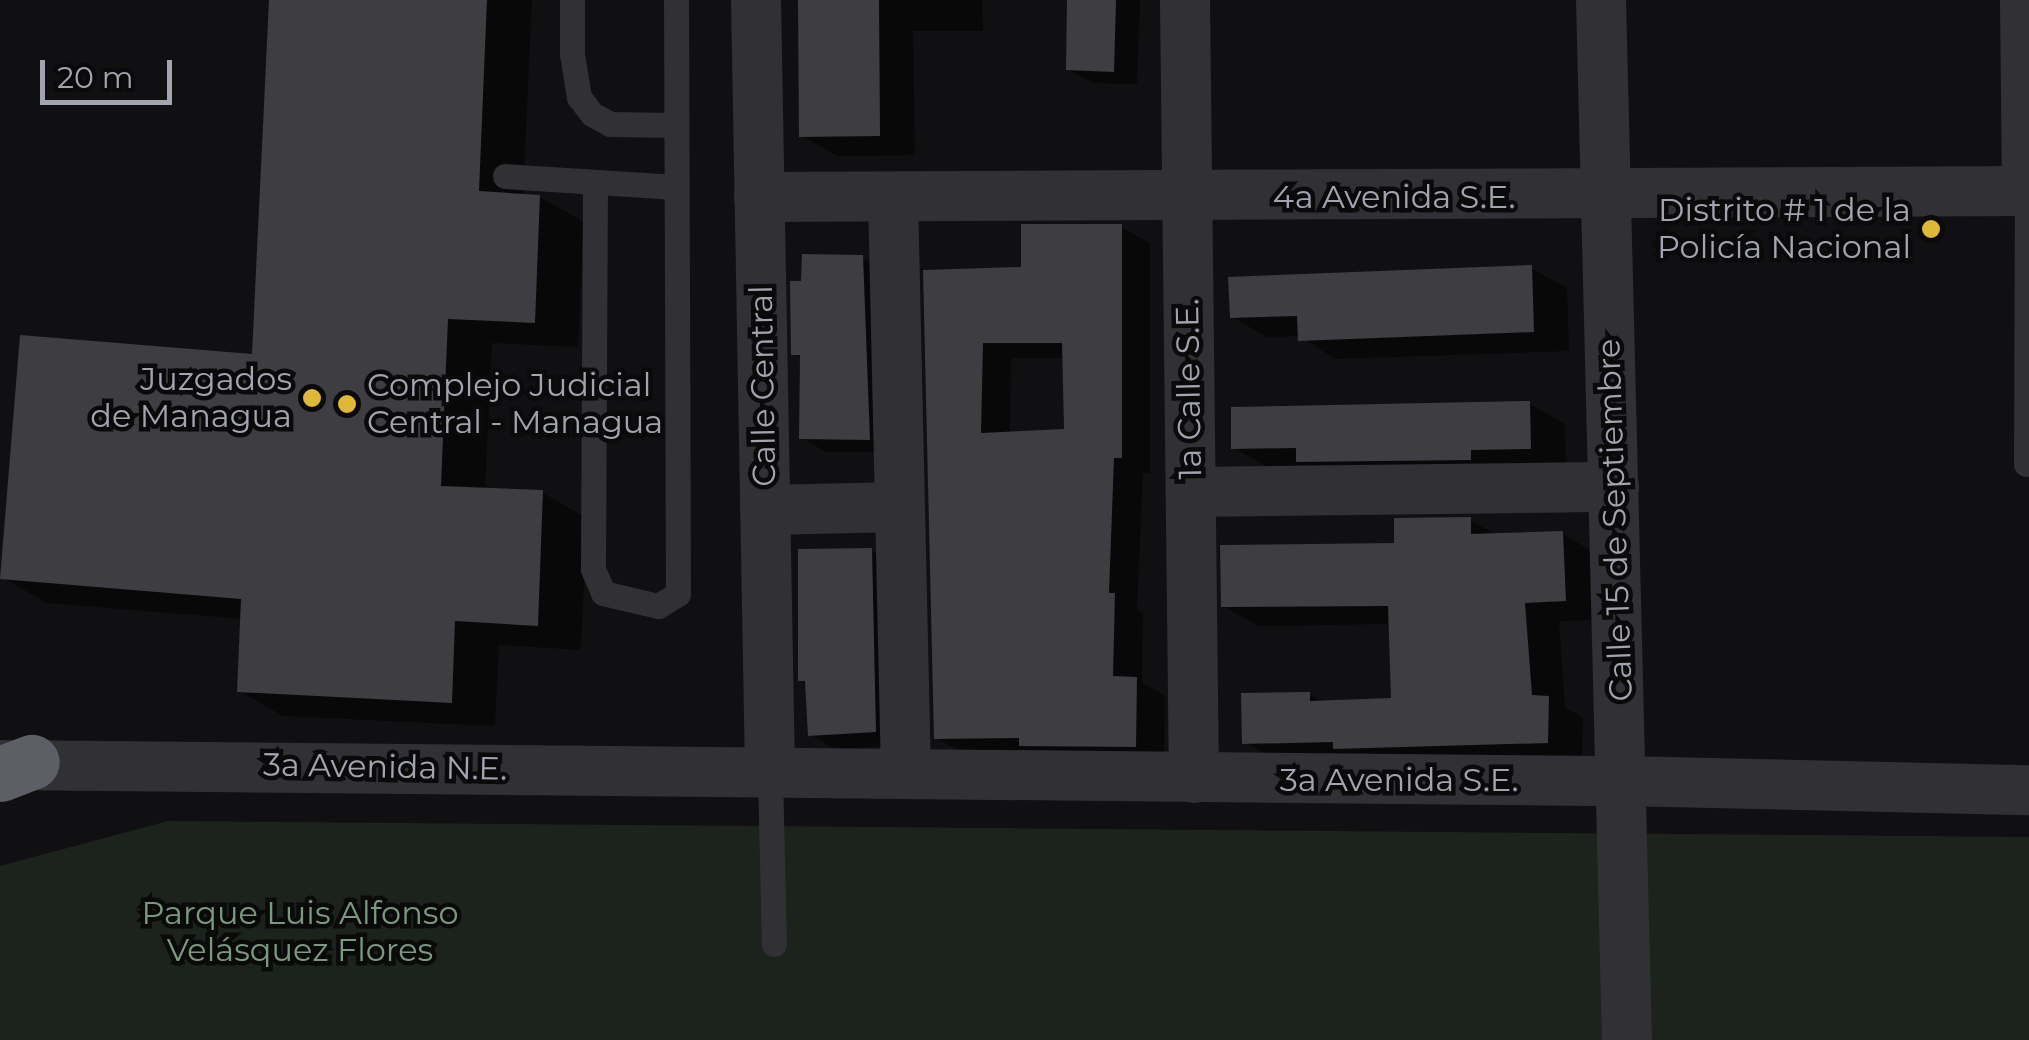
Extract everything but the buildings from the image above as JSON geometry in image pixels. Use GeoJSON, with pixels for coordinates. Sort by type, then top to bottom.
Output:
{"type":"FeatureCollection","features":[{"type":"Feature","properties":{"kind":"street","name":"Calle Central"},"geometry":{"type":"LineString","coordinates":[[756,0],[770,772]]}},
{"type":"Feature","properties":{"kind":"street","name":"1a Calle S.E."},"geometry":{"type":"LineString","coordinates":[[1186,0],[1194,778]]}},
{"type":"Feature","properties":{"kind":"street","name":"Calle 15 de Septiembre"},"geometry":{"type":"LineString","coordinates":[[1600,0],[1627,1040]]}},
{"type":"Feature","properties":{"kind":"street"},"geometry":{"type":"LineString","coordinates":[[2025,0],[2028,191]]}},
{"type":"Feature","properties":{"kind":"street","name":"4a Avenida S.E."},"geometry":{"type":"LineString","coordinates":[[759,197],[1186,198],[2028,191]]}},
{"type":"Feature","properties":{"kind":"street"},"geometry":{"type":"LineString","coordinates":[[893,198],[906,774]]}},
{"type":"Feature","properties":{"kind":"street"},"geometry":{"type":"LineString","coordinates":[[1191,492],[1614,488]]}},
{"type":"Feature","properties":{"kind":"street"},"geometry":{"type":"LineString","coordinates":[[765,510],[900,507]]}},
{"type":"Feature","properties":{"kind":"street","name":"3a Avenida N.E."},"geometry":{"type":"LineString","coordinates":[[11,767],[770,772]]}},
{"type":"Feature","properties":{"kind":"street","name":"3a Avenida S.E."},"geometry":{"type":"LineString","coordinates":[[770,772],[1622,781],[2029,790]]}},
{"type":"Feature","properties":{"kind":"lane"},"geometry":{"type":"LineString","coordinates":[[572,0],[572,54],[579,97],[592,114],[610,124],[676,125]]}},
{"type":"Feature","properties":{"kind":"lane"},"geometry":{"type":"LineString","coordinates":[[595,182],[593,569],[603,593],[658,606],[678,594],[676,0]]}},
{"type":"Feature","properties":{"kind":"lane"},"geometry":{"type":"LineString","coordinates":[[505,176],[676,187]]}},
{"type":"Feature","properties":{"kind":"lane"},"geometry":{"type":"LineString","coordinates":[[2026,464],[2028,191]]}},
{"type":"Feature","properties":{"kind":"lane"},"geometry":{"type":"LineString","coordinates":[[770,772],[774,944]]}},
{"type":"Feature","properties":{"kind":"green space","name":"Parque Luis Alfonso Velásquez Flores"},"geometry":{"type":"Polygon","coordinates":[[[168,821],[2029,837],[2029,1040],[0,1040],[0,866],[168,821]]]}},
{"type":"Feature","properties":{"kind":"place","name":"Distrito # 1 de la Policía Nacional"},"geometry":{"type":"Point","coordinates":[1931,229]}},
{"type":"Feature","properties":{"kind":"place","name":"Juzgados de Managua"},"geometry":{"type":"Point","coordinates":[312,398]}},
{"type":"Feature","properties":{"kind":"place","name":"Complejo Judicial Central - Managua"},"geometry":{"type":"Point","coordinates":[347,404]}}]}
